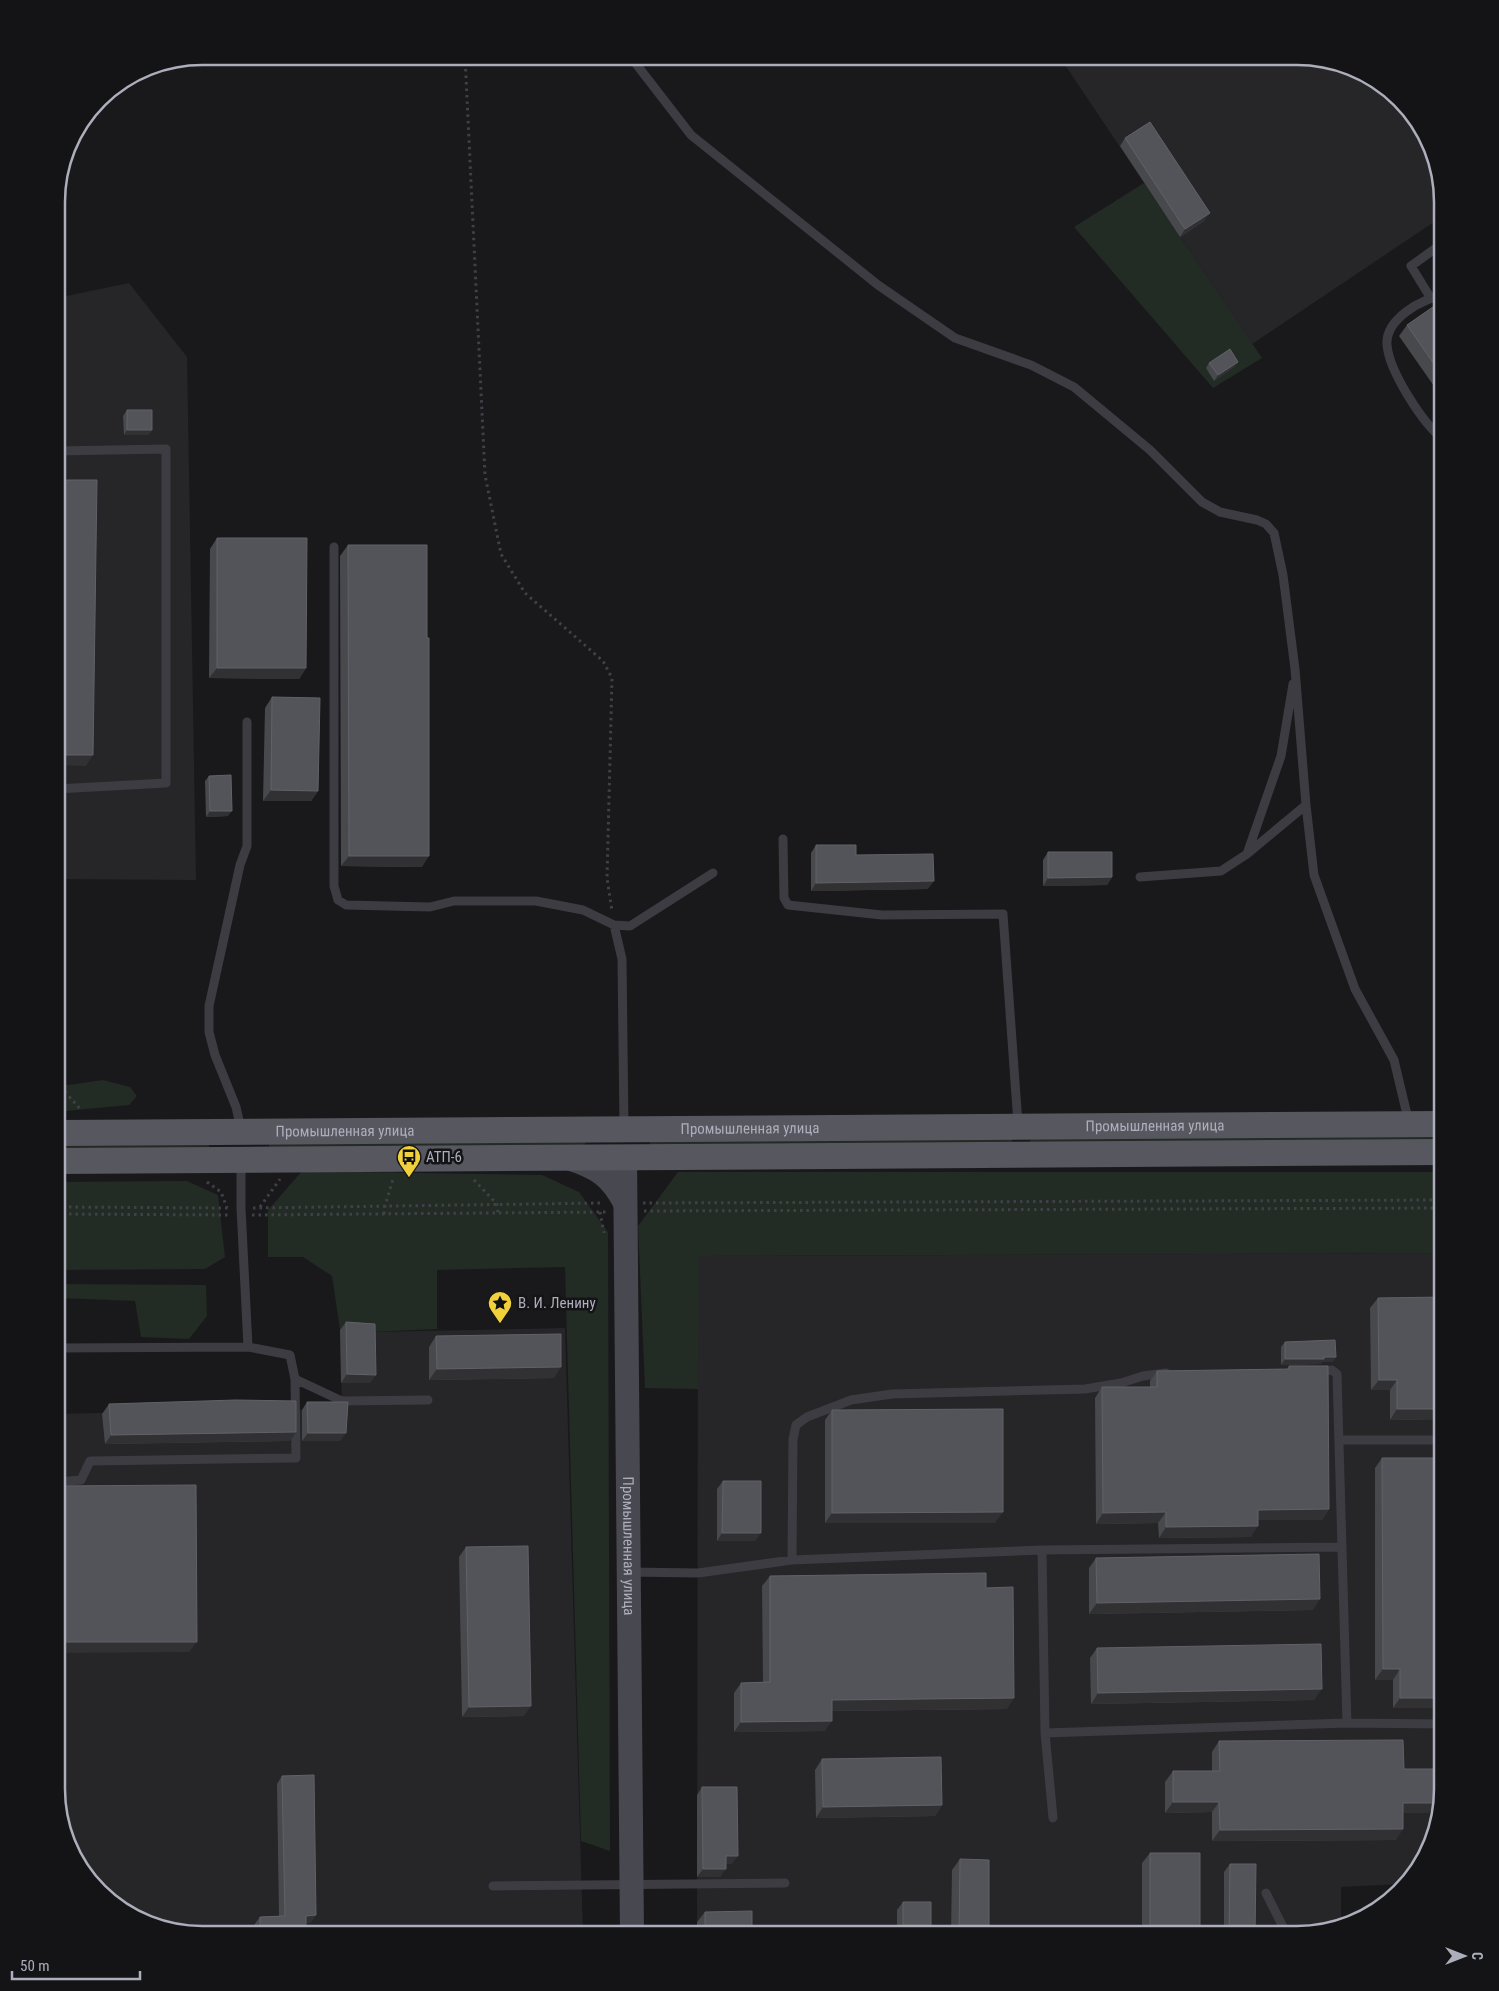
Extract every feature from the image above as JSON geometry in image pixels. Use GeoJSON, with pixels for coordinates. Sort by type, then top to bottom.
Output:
{"type":"FeatureCollection","features":[{"type":"Feature","properties":{"kind":"main road","name":"Промышленная улица"},"geometry":{"type":"LineString","coordinates":[[65,1133],[1434,1124]]}},
{"type":"Feature","properties":{"kind":"main road"},"geometry":{"type":"LineString","coordinates":[[1018,1127],[1018,1155]]}},
{"type":"Feature","properties":{"kind":"main road"},"geometry":{"type":"LineString","coordinates":[[624,1130],[625,1158]]}},
{"type":"Feature","properties":{"kind":"main road"},"geometry":{"type":"LineString","coordinates":[[241,1132],[241,1160]]}},
{"type":"Feature","properties":{"kind":"main road","name":"Промышленная улица"},"geometry":{"type":"LineString","coordinates":[[65,1161],[1434,1152]]}},
{"type":"Feature","properties":{"kind":"street"},"geometry":{"type":"LineString","coordinates":[[568,1158],[589,1165],[607,1176],[617,1187],[625,1207]]}},
{"type":"Feature","properties":{"kind":"street","name":"Промышленная улица"},"geometry":{"type":"LineString","coordinates":[[625,1158],[632,1926]]}},
{"type":"Feature","properties":{"kind":"lane"},"geometry":{"type":"LineString","coordinates":[[637,65],[691,135],[878,285],[955,338],[1031,365],[1074,387],[1150,450],[1202,502],[1220,512],[1257,520],[1266,524],[1274,533],[1283,575],[1295,669],[1306,805],[1314,875],[1355,989],[1394,1060],[1410,1125]]}},
{"type":"Feature","properties":{"kind":"lane"},"geometry":{"type":"LineString","coordinates":[[1430,297],[1411,266],[1434,249]]}},
{"type":"Feature","properties":{"kind":"lane"},"geometry":{"type":"LineString","coordinates":[[1434,297],[1430,297],[1406,312],[1392,327],[1387,344],[1393,369],[1427,426],[1434,432]]}},
{"type":"Feature","properties":{"kind":"lane"},"geometry":{"type":"LineString","coordinates":[[65,451],[166,449],[166,783],[65,789]]}},
{"type":"Feature","properties":{"kind":"lane"},"geometry":{"type":"LineString","coordinates":[[334,547],[334,886],[338,900],[346,905],[430,906],[454,901],[536,901],[583,910],[614,925],[630,926],[713,873]]}},
{"type":"Feature","properties":{"kind":"lane"},"geometry":{"type":"LineString","coordinates":[[1247,854],[1281,756],[1295,669]]}},
{"type":"Feature","properties":{"kind":"lane"},"geometry":{"type":"LineString","coordinates":[[241,1132],[236,1107],[215,1055],[209,1032],[209,1006],[240,865],[247,846],[247,722]]}},
{"type":"Feature","properties":{"kind":"lane"},"geometry":{"type":"LineString","coordinates":[[1140,877],[1221,871],[1247,854],[1306,805]]}},
{"type":"Feature","properties":{"kind":"lane"},"geometry":{"type":"LineString","coordinates":[[783,839],[784,898],[788,905],[882,915],[1002,914],[1018,1127]]}},
{"type":"Feature","properties":{"kind":"lane"},"geometry":{"type":"LineString","coordinates":[[614,925],[622,959],[624,1130]]}},
{"type":"Feature","properties":{"kind":"lane"},"geometry":{"type":"LineString","coordinates":[[241,1160],[241,1211],[248,1347]]}},
{"type":"Feature","properties":{"kind":"lane"},"geometry":{"type":"LineString","coordinates":[[65,1348],[248,1347],[290,1355],[295,1379],[296,1458],[90,1460],[81,1480],[65,1481]]}},
{"type":"Feature","properties":{"kind":"lane"},"geometry":{"type":"LineString","coordinates":[[1304,1371],[1332,1370],[1337,1374],[1347,1723]]}},
{"type":"Feature","properties":{"kind":"lane"},"geometry":{"type":"LineString","coordinates":[[792,1560],[793,1439],[796,1425],[807,1417],[851,1400],[892,1394],[1085,1389],[1121,1383],[1143,1376],[1179,1373]]}},
{"type":"Feature","properties":{"kind":"lane"},"geometry":{"type":"LineString","coordinates":[[295,1379],[342,1400],[428,1400]]}},
{"type":"Feature","properties":{"kind":"lane"},"geometry":{"type":"LineString","coordinates":[[1339,1440],[1434,1440]]}},
{"type":"Feature","properties":{"kind":"lane"},"geometry":{"type":"LineString","coordinates":[[629,1572],[698,1573],[792,1560],[1042,1550],[1342,1547]]}},
{"type":"Feature","properties":{"kind":"lane"},"geometry":{"type":"LineString","coordinates":[[1042,1550],[1045,1732],[1053,1818]]}},
{"type":"Feature","properties":{"kind":"lane"},"geometry":{"type":"LineString","coordinates":[[1045,1732],[1347,1723],[1434,1724]]}},
{"type":"Feature","properties":{"kind":"lane"},"geometry":{"type":"LineString","coordinates":[[493,1886],[785,1883]]}},
{"type":"Feature","properties":{"kind":"lane"},"geometry":{"type":"LineString","coordinates":[[1266,1894],[1282,1926]]}},
{"type":"Feature","properties":{"kind":"path"},"geometry":{"type":"LineString","coordinates":[[465,65],[485,476],[501,554],[524,593],[603,661],[612,678],[607,878],[614,925]]}},
{"type":"Feature","properties":{"kind":"path"},"geometry":{"type":"LineString","coordinates":[[384,1214],[395,1171]]}},
{"type":"Feature","properties":{"kind":"path"},"geometry":{"type":"LineString","coordinates":[[205,1180],[221,1192],[227,1208]]}},
{"type":"Feature","properties":{"kind":"path"},"geometry":{"type":"LineString","coordinates":[[65,1207],[227,1208],[241,1211],[384,1214],[498,1213],[625,1207],[1434,1200]]}},
{"type":"Feature","properties":{"kind":"path"},"geometry":{"type":"LineString","coordinates":[[497,1204],[498,1213]]}},
{"type":"Feature","properties":{"kind":"path"},"geometry":{"type":"LineString","coordinates":[[65,1214],[497,1204],[625,1207],[1434,1208]]}},
{"type":"Feature","properties":{"kind":"shaded area"},"geometry":{"type":"Polygon","coordinates":[[[1065,65],[1306,65],[1324,68],[1341,72],[1366,83],[1394,105],[1411,126],[1427,158],[1433,184],[1434,222],[1252,344],[1065,65]]]}},
{"type":"Feature","properties":{"kind":"shaded area"},"geometry":{"type":"Polygon","coordinates":[[[1144,183],[1262,358],[1213,388],[1074,227],[1144,183]]]}},
{"type":"Feature","properties":{"kind":"shaded area"},"geometry":{"type":"Polygon","coordinates":[[[129,283],[187,357],[196,880],[65,879],[65,296],[129,283]]]}},
{"type":"Feature","properties":{"kind":"shaded area"},"geometry":{"type":"Polygon","coordinates":[[[103,1080],[130,1087],[137,1096],[129,1105],[65,1111],[65,1084],[103,1080]]]}},
{"type":"Feature","properties":{"kind":"shaded area"},"geometry":{"type":"Polygon","coordinates":[[[1434,1133],[1434,1141],[1030,1143],[1030,1136],[1434,1133]]]}},
{"type":"Feature","properties":{"kind":"shaded area"},"geometry":{"type":"Polygon","coordinates":[[[1012,1135],[1012,1143],[650,1146],[650,1138],[1012,1135]]]}},
{"type":"Feature","properties":{"kind":"shaded area"},"geometry":{"type":"Polygon","coordinates":[[[585,1139],[585,1149],[269,1151],[269,1141],[585,1139]]]}},
{"type":"Feature","properties":{"kind":"shaded area"},"geometry":{"type":"Polygon","coordinates":[[[209,1141],[209,1151],[65,1152],[65,1142],[209,1141]]]}},
{"type":"Feature","properties":{"kind":"shaded area"},"geometry":{"type":"Polygon","coordinates":[[[302,1171],[542,1175],[579,1192],[608,1232],[610,1851],[581,1841],[565,1267],[437,1270],[437,1329],[370,1332],[340,1330],[332,1276],[303,1257],[268,1257],[268,1210],[302,1171]]]}},
{"type":"Feature","properties":{"kind":"shaded area"},"geometry":{"type":"Polygon","coordinates":[[[678,1172],[1434,1172],[1434,1253],[699,1256],[698,1389],[645,1388],[638,1226],[678,1172]]]}},
{"type":"Feature","properties":{"kind":"shaded area"},"geometry":{"type":"Polygon","coordinates":[[[187,1181],[218,1195],[225,1257],[205,1269],[65,1270],[65,1182],[187,1181]]]}},
{"type":"Feature","properties":{"kind":"shaded area"},"geometry":{"type":"Polygon","coordinates":[[[1434,1253],[1433,1807],[1424,1841],[1416,1858],[1395,1884],[1341,1887],[1341,1919],[1315,1925],[697,1926],[698,1256],[1434,1253]]]}},
{"type":"Feature","properties":{"kind":"shaded area"},"geometry":{"type":"Polygon","coordinates":[[[65,1284],[206,1285],[207,1316],[189,1339],[141,1337],[135,1301],[65,1298],[65,1284]]]}},
{"type":"Feature","properties":{"kind":"shaded area"},"geometry":{"type":"Polygon","coordinates":[[[565,1328],[583,1926],[184,1925],[150,1916],[133,1908],[112,1892],[88,1865],[72,1833],[65,1798],[65,1414],[230,1410],[342,1410],[340,1330],[370,1332],[565,1328]]]}},
{"type":"Feature","properties":{"kind":"building"},"geometry":{"type":"Polygon","coordinates":[[[1150,122],[1210,213],[1185,229],[1125,138],[1150,122]]]}},
{"type":"Feature","properties":{"kind":"building"},"geometry":{"type":"Polygon","coordinates":[[[1434,306],[1434,364],[1407,325],[1434,306]]]}},
{"type":"Feature","properties":{"kind":"building"},"geometry":{"type":"Polygon","coordinates":[[[1230,349],[1238,362],[1218,375],[1209,363],[1230,349]]]}},
{"type":"Feature","properties":{"kind":"building"},"geometry":{"type":"Polygon","coordinates":[[[127,410],[152,410],[152,430],[127,430],[127,410]]]}},
{"type":"Feature","properties":{"kind":"building"},"geometry":{"type":"Polygon","coordinates":[[[65,480],[97,480],[93,755],[65,755],[65,480]]]}},
{"type":"Feature","properties":{"kind":"building"},"geometry":{"type":"Polygon","coordinates":[[[217,538],[307,538],[306,668],[217,668],[217,538]]]}},
{"type":"Feature","properties":{"kind":"building"},"geometry":{"type":"Polygon","coordinates":[[[348,545],[427,545],[429,856],[349,856],[348,545]]]}},
{"type":"Feature","properties":{"kind":"building"},"geometry":{"type":"Polygon","coordinates":[[[272,697],[320,698],[318,791],[271,790],[272,697]]]}},
{"type":"Feature","properties":{"kind":"building"},"geometry":{"type":"Polygon","coordinates":[[[231,775],[232,811],[210,811],[209,776],[231,775]]]}},
{"type":"Feature","properties":{"kind":"building"},"geometry":{"type":"Polygon","coordinates":[[[816,845],[856,845],[856,855],[933,854],[934,881],[816,883],[816,845]]]}},
{"type":"Feature","properties":{"kind":"building"},"geometry":{"type":"Polygon","coordinates":[[[1048,852],[1112,852],[1112,877],[1048,878],[1048,852]]]}},
{"type":"Feature","properties":{"kind":"building"},"geometry":{"type":"Polygon","coordinates":[[[1434,1297],[1434,1409],[1397,1409],[1397,1380],[1379,1380],[1378,1298],[1434,1297]]]}},
{"type":"Feature","properties":{"kind":"building"},"geometry":{"type":"Polygon","coordinates":[[[346,1322],[375,1324],[376,1375],[347,1374],[346,1322]]]}},
{"type":"Feature","properties":{"kind":"building"},"geometry":{"type":"Polygon","coordinates":[[[561,1334],[561,1367],[437,1369],[436,1336],[561,1334]]]}},
{"type":"Feature","properties":{"kind":"building"},"geometry":{"type":"Polygon","coordinates":[[[1335,1340],[1336,1357],[1324,1357],[1324,1359],[1285,1359],[1285,1342],[1335,1340]]]}},
{"type":"Feature","properties":{"kind":"building"},"geometry":{"type":"Polygon","coordinates":[[[1289,1366],[1328,1366],[1329,1509],[1258,1510],[1258,1526],[1166,1527],[1166,1512],[1103,1513],[1102,1387],[1157,1387],[1157,1371],[1289,1369],[1289,1366]]]}},
{"type":"Feature","properties":{"kind":"building"},"geometry":{"type":"Polygon","coordinates":[[[236,1400],[296,1401],[296,1432],[111,1435],[109,1404],[236,1400]]]}},
{"type":"Feature","properties":{"kind":"building"},"geometry":{"type":"Polygon","coordinates":[[[307,1402],[348,1402],[346,1433],[308,1433],[307,1402]]]}},
{"type":"Feature","properties":{"kind":"building"},"geometry":{"type":"Polygon","coordinates":[[[1003,1409],[1003,1512],[832,1513],[832,1410],[1003,1409]]]}},
{"type":"Feature","properties":{"kind":"building"},"geometry":{"type":"Polygon","coordinates":[[[1382,1458],[1434,1458],[1434,1698],[1400,1698],[1400,1669],[1383,1669],[1382,1458]]]}},
{"type":"Feature","properties":{"kind":"building"},"geometry":{"type":"Polygon","coordinates":[[[723,1481],[761,1481],[761,1533],[722,1533],[723,1481]]]}},
{"type":"Feature","properties":{"kind":"building"},"geometry":{"type":"Polygon","coordinates":[[[196,1485],[197,1642],[65,1642],[65,1486],[196,1485]]]}},
{"type":"Feature","properties":{"kind":"building"},"geometry":{"type":"Polygon","coordinates":[[[528,1546],[531,1706],[469,1707],[466,1547],[528,1546]]]}},
{"type":"Feature","properties":{"kind":"building"},"geometry":{"type":"Polygon","coordinates":[[[1319,1554],[1320,1599],[1097,1603],[1096,1558],[1319,1554]]]}},
{"type":"Feature","properties":{"kind":"building"},"geometry":{"type":"Polygon","coordinates":[[[986,1573],[986,1588],[1013,1587],[1014,1698],[832,1700],[832,1721],[741,1722],[741,1683],[770,1682],[770,1576],[986,1573]]]}},
{"type":"Feature","properties":{"kind":"building"},"geometry":{"type":"Polygon","coordinates":[[[1321,1644],[1322,1689],[1098,1693],[1097,1648],[1321,1644]]]}},
{"type":"Feature","properties":{"kind":"building"},"geometry":{"type":"Polygon","coordinates":[[[1403,1740],[1404,1769],[1434,1769],[1433,1803],[1403,1803],[1403,1829],[1220,1830],[1219,1802],[1173,1802],[1173,1771],[1220,1771],[1219,1741],[1403,1740]]]}},
{"type":"Feature","properties":{"kind":"building"},"geometry":{"type":"Polygon","coordinates":[[[941,1757],[942,1805],[823,1807],[822,1759],[941,1757]]]}},
{"type":"Feature","properties":{"kind":"building"},"geometry":{"type":"Polygon","coordinates":[[[314,1775],[316,1915],[306,1916],[306,1926],[260,1926],[260,1917],[285,1916],[282,1776],[314,1775]]]}},
{"type":"Feature","properties":{"kind":"building"},"geometry":{"type":"Polygon","coordinates":[[[702,1787],[737,1787],[738,1856],[726,1856],[726,1869],[703,1869],[702,1787]]]}},
{"type":"Feature","properties":{"kind":"building"},"geometry":{"type":"Polygon","coordinates":[[[1150,1853],[1200,1853],[1200,1926],[1150,1926],[1150,1853]]]}},
{"type":"Feature","properties":{"kind":"building"},"geometry":{"type":"Polygon","coordinates":[[[960,1859],[989,1860],[989,1926],[959,1926],[960,1859]]]}},
{"type":"Feature","properties":{"kind":"building"},"geometry":{"type":"Polygon","coordinates":[[[1230,1864],[1256,1864],[1255,1926],[1229,1926],[1230,1864]]]}},
{"type":"Feature","properties":{"kind":"building"},"geometry":{"type":"Polygon","coordinates":[[[903,1902],[931,1902],[931,1926],[903,1926],[903,1902]]]}},
{"type":"Feature","properties":{"kind":"building"},"geometry":{"type":"Polygon","coordinates":[[[752,1911],[752,1926],[705,1926],[705,1912],[752,1911]]]}},
{"type":"Feature","properties":{"kind":"place","name":"АТП-6"},"geometry":{"type":"Point","coordinates":[409,1178]}},
{"type":"Feature","properties":{"kind":"place","name":"В. И. Ленину"},"geometry":{"type":"Point","coordinates":[500,1324]}}]}
